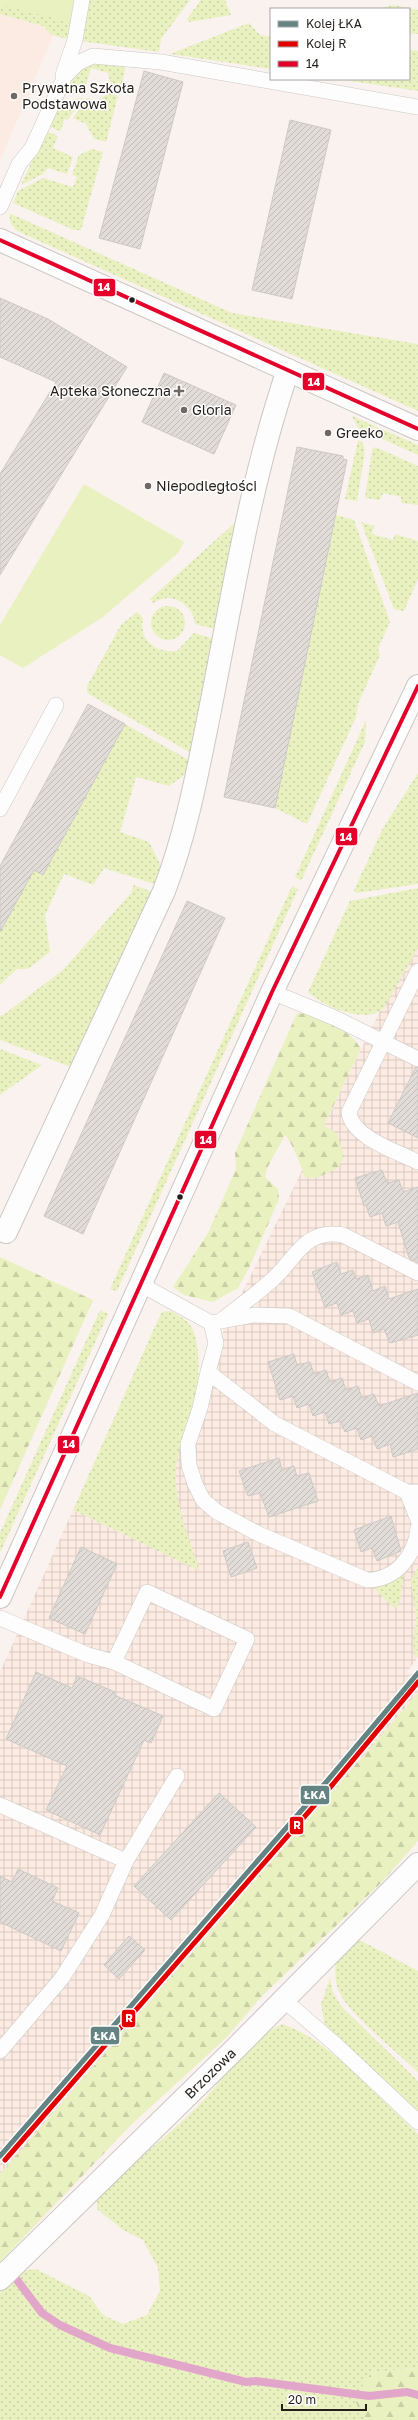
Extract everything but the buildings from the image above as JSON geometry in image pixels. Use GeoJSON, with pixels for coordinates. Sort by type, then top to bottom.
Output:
{"type":"FeatureCollection","features":[{"type":"Feature","properties":{"kind":"street"},"geometry":{"type":"LineString","coordinates":[[0,240],[418,428]]}},
{"type":"Feature","properties":{"kind":"street"},"geometry":{"type":"LineString","coordinates":[[3,1230],[164,891],[180,851],[192,799],[252,500],[288,370]]}},
{"type":"Feature","properties":{"kind":"street"},"geometry":{"type":"LineString","coordinates":[[0,1597],[272,992],[418,686]]}},
{"type":"Feature","properties":{"kind":"street","name":"Brzozowa"},"geometry":{"type":"LineString","coordinates":[[0,2279],[284,2000],[418,1864]]}},
{"type":"Feature","properties":{"kind":"lane"},"geometry":{"type":"LineString","coordinates":[[0,207],[19,164],[32,148],[61,84],[75,40],[82,0]]}},
{"type":"Feature","properties":{"kind":"lane"},"geometry":{"type":"LineString","coordinates":[[61,84],[78,63],[86,58],[100,55],[161,62],[284,85],[418,107]]}},
{"type":"Feature","properties":{"kind":"lane"},"geometry":{"type":"LineString","coordinates":[[2,801],[56,705]]}},
{"type":"Feature","properties":{"kind":"lane"},"geometry":{"type":"LineString","coordinates":[[418,972],[350,1107],[349,1117],[356,1129],[365,1135],[418,1162]]}},
{"type":"Feature","properties":{"kind":"lane"},"geometry":{"type":"LineString","coordinates":[[272,992],[383,1041],[418,1059]]}},
{"type":"Feature","properties":{"kind":"lane"},"geometry":{"type":"LineString","coordinates":[[215,1322],[273,1279],[306,1242],[330,1233],[343,1235],[418,1273]]}},
{"type":"Feature","properties":{"kind":"lane"},"geometry":{"type":"LineString","coordinates":[[140,1284],[215,1322],[254,1315],[289,1316],[418,1383]]}},
{"type":"Feature","properties":{"kind":"lane"},"geometry":{"type":"LineString","coordinates":[[215,1322],[216,1343],[200,1408],[188,1444],[189,1465],[195,1484],[203,1500],[217,1512],[259,1534],[366,1580],[373,1580],[389,1574],[406,1563],[414,1549],[418,1528]]}},
{"type":"Feature","properties":{"kind":"lane"},"geometry":{"type":"LineString","coordinates":[[208,1372],[275,1424],[412,1492],[418,1520]]}},
{"type":"Feature","properties":{"kind":"lane"},"geometry":{"type":"LineString","coordinates":[[0,1618],[88,1655],[114,1662],[214,1709],[247,1639],[147,1592],[114,1662]]}},
{"type":"Feature","properties":{"kind":"lane"},"geometry":{"type":"LineString","coordinates":[[0,2051],[62,1978],[102,1915],[126,1861],[177,1776]]}},
{"type":"Feature","properties":{"kind":"lane"},"geometry":{"type":"LineString","coordinates":[[0,1805],[126,1861]]}},
{"type":"Feature","properties":{"kind":"lane"},"geometry":{"type":"LineString","coordinates":[[284,2000],[335,2044],[418,2122]]}},
{"type":"Feature","properties":{"kind":"shaded area","name":"Prywatna Szkoła Podstawowa"},"geometry":{"type":"Polygon","coordinates":[[[0,14],[43,26],[53,35],[0,161],[0,14]]]}},
{"type":"Feature","properties":{"kind":"shaded area"},"geometry":{"type":"Polygon","coordinates":[[[418,933],[418,1657],[407,1672],[418,1677],[418,1693],[0,2174],[0,1672],[73,1510],[124,1535],[418,933]]]}},
{"type":"Feature","properties":{"kind":"green space"},"geometry":{"type":"Polygon","coordinates":[[[0,0],[75,0],[67,39],[52,35],[43,26],[0,14],[0,0]]]}},
{"type":"Feature","properties":{"kind":"green space"},"geometry":{"type":"Polygon","coordinates":[[[0,0],[75,0],[70,22],[0,5],[0,0]]]}},
{"type":"Feature","properties":{"kind":"green space"},"geometry":{"type":"Polygon","coordinates":[[[89,0],[190,0],[161,39],[159,52],[80,41],[89,0]]]}},
{"type":"Feature","properties":{"kind":"green space"},"geometry":{"type":"Polygon","coordinates":[[[201,0],[225,0],[231,15],[189,22],[187,19],[201,0]]]}},
{"type":"Feature","properties":{"kind":"green space"},"geometry":{"type":"Polygon","coordinates":[[[394,5],[408,8],[380,8],[394,5]]]}},
{"type":"Feature","properties":{"kind":"green space"},"geometry":{"type":"Polygon","coordinates":[[[410,8],[418,10],[418,34],[410,33],[410,8]]]}},
{"type":"Feature","properties":{"kind":"green space"},"geometry":{"type":"Polygon","coordinates":[[[249,23],[260,35],[270,37],[270,69],[170,54],[249,23]]]}},
{"type":"Feature","properties":{"kind":"green space"},"geometry":{"type":"Polygon","coordinates":[[[410,50],[418,51],[418,91],[344,80],[410,80],[410,50]]]}},
{"type":"Feature","properties":{"kind":"green space"},"geometry":{"type":"Polygon","coordinates":[[[89,62],[126,65],[121,88],[111,85],[108,73],[91,68],[84,92],[62,95],[68,83],[89,62]]]}},
{"type":"Feature","properties":{"kind":"green space"},"geometry":{"type":"Polygon","coordinates":[[[109,93],[118,96],[106,142],[94,139],[86,124],[73,118],[87,98],[97,101],[109,93]]]}},
{"type":"Feature","properties":{"kind":"green space"},"geometry":{"type":"Polygon","coordinates":[[[82,98],[68,120],[65,119],[60,131],[48,126],[59,102],[82,98]]]}},
{"type":"Feature","properties":{"kind":"green space"},"geometry":{"type":"Polygon","coordinates":[[[46,131],[58,136],[53,148],[73,157],[67,174],[48,168],[43,174],[21,185],[46,131]]]}},
{"type":"Feature","properties":{"kind":"green space"},"geometry":{"type":"Polygon","coordinates":[[[92,149],[103,152],[81,230],[74,230],[13,203],[18,191],[43,178],[73,187],[77,177],[72,175],[79,155],[92,149]]]}},
{"type":"Feature","properties":{"kind":"green space"},"geometry":{"type":"Polygon","coordinates":[[[9,213],[232,313],[418,344],[418,411],[17,231],[11,224],[9,213]]]}},
{"type":"Feature","properties":{"kind":"green space"},"geometry":{"type":"Polygon","coordinates":[[[352,416],[418,445],[418,455],[358,428],[352,416]]]}},
{"type":"Feature","properties":{"kind":"green space"},"geometry":{"type":"Polygon","coordinates":[[[358,440],[363,443],[365,451],[357,501],[345,499],[358,440]]]}},
{"type":"Feature","properties":{"kind":"green space"},"geometry":{"type":"Polygon","coordinates":[[[375,447],[418,466],[418,505],[401,503],[401,497],[383,493],[380,500],[365,498],[372,450],[375,447]]]}},
{"type":"Feature","properties":{"kind":"green space"},"geometry":{"type":"Polygon","coordinates":[[[84,484],[184,542],[178,553],[103,617],[23,668],[0,655],[0,625],[84,484]]]}},
{"type":"Feature","properties":{"kind":"green space"},"geometry":{"type":"Polygon","coordinates":[[[336,515],[354,520],[390,622],[378,649],[380,655],[358,704],[356,717],[307,824],[275,808],[336,515]]]}},
{"type":"Feature","properties":{"kind":"green space"},"geometry":{"type":"Polygon","coordinates":[[[239,519],[215,629],[195,624],[190,610],[180,601],[167,598],[153,603],[150,599],[239,519]]]}},
{"type":"Feature","properties":{"kind":"green space"},"geometry":{"type":"Polygon","coordinates":[[[361,522],[374,526],[372,534],[393,540],[395,534],[418,541],[418,579],[404,611],[394,609],[361,522]]]}},
{"type":"Feature","properties":{"kind":"green space"},"geometry":{"type":"Polygon","coordinates":[[[168,606],[180,611],[185,623],[180,635],[168,640],[156,635],[151,623],[156,611],[168,606]]]}},
{"type":"Feature","properties":{"kind":"green space"},"geometry":{"type":"Polygon","coordinates":[[[137,612],[143,618],[143,633],[146,639],[150,644],[162,650],[177,651],[194,633],[215,639],[196,756],[87,693],[87,686],[121,625],[137,612]]]}},
{"type":"Feature","properties":{"kind":"green space"},"geometry":{"type":"Polygon","coordinates":[[[366,720],[365,742],[301,881],[295,877],[366,720]]]}},
{"type":"Feature","properties":{"kind":"green space"},"geometry":{"type":"Polygon","coordinates":[[[125,724],[194,763],[183,776],[169,786],[136,777],[120,832],[149,842],[164,872],[161,886],[104,868],[93,885],[64,874],[45,915],[50,952],[28,969],[17,969],[0,985],[0,932],[34,870],[43,875],[125,724]]]}},
{"type":"Feature","properties":{"kind":"green space"},"geometry":{"type":"Polygon","coordinates":[[[418,773],[418,884],[356,893],[354,890],[383,828],[418,773]]]}},
{"type":"Feature","properties":{"kind":"green space"},"geometry":{"type":"Polygon","coordinates":[[[134,885],[155,893],[71,1067],[0,1040],[0,1015],[2,1016],[63,970],[131,893],[134,885]]]}},
{"type":"Feature","properties":{"kind":"green space"},"geometry":{"type":"Polygon","coordinates":[[[292,886],[298,889],[117,1291],[110,1289],[292,886]]]}},
{"type":"Feature","properties":{"kind":"green space"},"geometry":{"type":"Polygon","coordinates":[[[418,888],[418,948],[384,1008],[376,1013],[367,1015],[345,1012],[324,1003],[308,992],[350,901],[418,888]]]}},
{"type":"Feature","properties":{"kind":"green space"},"geometry":{"type":"Polygon","coordinates":[[[297,1013],[306,1014],[334,1024],[350,1035],[361,1049],[324,1125],[337,1134],[344,1156],[338,1168],[317,1178],[306,1178],[294,1150],[285,1135],[266,1171],[265,1177],[278,1189],[279,1199],[249,1268],[238,1288],[213,1302],[184,1295],[173,1287],[208,1233],[236,1169],[235,1153],[297,1013]]]}},
{"type":"Feature","properties":{"kind":"green space"},"geometry":{"type":"Polygon","coordinates":[[[0,1049],[42,1065],[0,1095],[0,1049]]]}},
{"type":"Feature","properties":{"kind":"green space"},"geometry":{"type":"Polygon","coordinates":[[[0,1257],[93,1300],[0,1510],[0,1257]]]}},
{"type":"Feature","properties":{"kind":"green space"},"geometry":{"type":"Polygon","coordinates":[[[100,1310],[108,1314],[0,1553],[0,1533],[100,1310]]]}},
{"type":"Feature","properties":{"kind":"green space"},"geometry":{"type":"Polygon","coordinates":[[[171,1311],[184,1319],[190,1325],[194,1332],[198,1352],[196,1395],[194,1406],[181,1443],[177,1462],[176,1486],[188,1536],[200,1571],[73,1510],[156,1324],[162,1312],[171,1311]]]}},
{"type":"Feature","properties":{"kind":"green space"},"geometry":{"type":"Polygon","coordinates":[[[418,1567],[418,1656],[415,1659],[413,1642],[416,1618],[411,1580],[418,1567]]]}},
{"type":"Feature","properties":{"kind":"green space"},"geometry":{"type":"Polygon","coordinates":[[[404,1570],[400,1601],[395,1609],[375,1589],[404,1570]]]}},
{"type":"Feature","properties":{"kind":"green space"},"geometry":{"type":"Polygon","coordinates":[[[418,1693],[418,1841],[381,1883],[261,1997],[227,2037],[131,2125],[0,2262],[0,2174],[418,1693]]]}},
{"type":"Feature","properties":{"kind":"green space"},"geometry":{"type":"Polygon","coordinates":[[[356,1938],[418,1971],[418,2072],[354,2013],[340,1994],[337,1987],[335,1972],[337,1960],[347,1946],[356,1938]]]}},
{"type":"Feature","properties":{"kind":"green space"},"geometry":{"type":"Polygon","coordinates":[[[330,1978],[333,1993],[342,2007],[418,2081],[418,2114],[325,2027],[321,2004],[330,1978]]]}},
{"type":"Feature","properties":{"kind":"green space"},"geometry":{"type":"Polygon","coordinates":[[[282,2024],[300,2032],[336,2056],[372,2088],[418,2134],[418,2368],[371,2373],[354,2400],[367,2420],[0,2420],[0,2292],[22,2271],[36,2269],[89,2296],[103,2315],[123,2324],[147,2315],[160,2291],[158,2268],[143,2240],[123,2230],[97,2209],[97,2198],[121,2174],[186,2118],[247,2050],[269,2031],[282,2024]]]}},
{"type":"Feature","properties":{"kind":"green space"},"geometry":{"type":"Polygon","coordinates":[[[418,2368],[418,2420],[367,2420],[354,2400],[371,2373],[418,2368]]]}},
{"type":"Feature","properties":{"kind":"waterway"},"geometry":{"type":"LineString","coordinates":[[17,2280],[42,2313],[60,2325],[110,2348],[246,2382],[256,2381],[369,2396],[407,2392],[418,2395]]}},
{"type":"Feature","properties":{"kind":"rail line","name":"ŁKA"},"geometry":{"type":"LineString","coordinates":[[0,2156],[328,1780],[418,1673]]}},
{"type":"Feature","properties":{"kind":"rail line","name":"R"},"geometry":{"type":"LineString","coordinates":[[5,2160],[333,1784],[418,1682]]}},
{"type":"Feature","properties":{"kind":"transit line","name":"14"},"geometry":{"type":"LineString","coordinates":[[0,240],[418,429]]}},
{"type":"Feature","properties":{"kind":"transit line","name":"14"},"geometry":{"type":"LineString","coordinates":[[0,1597],[272,992],[418,686]]}},
{"type":"Feature","properties":{"kind":"place","name":"Prywatna Szkoła Podstawowa"},"geometry":{"type":"Point","coordinates":[14,96]}},
{"type":"Feature","properties":{"kind":"place","name":"Apteka Słoneczna"},"geometry":{"type":"Point","coordinates":[179,391]}},
{"type":"Feature","properties":{"kind":"place","name":"Gloria"},"geometry":{"type":"Point","coordinates":[184,410]}},
{"type":"Feature","properties":{"kind":"place","name":"Greeko"},"geometry":{"type":"Point","coordinates":[328,433]}},
{"type":"Feature","properties":{"kind":"place","name":"Niepodległości"},"geometry":{"type":"Point","coordinates":[148,486]}}]}
